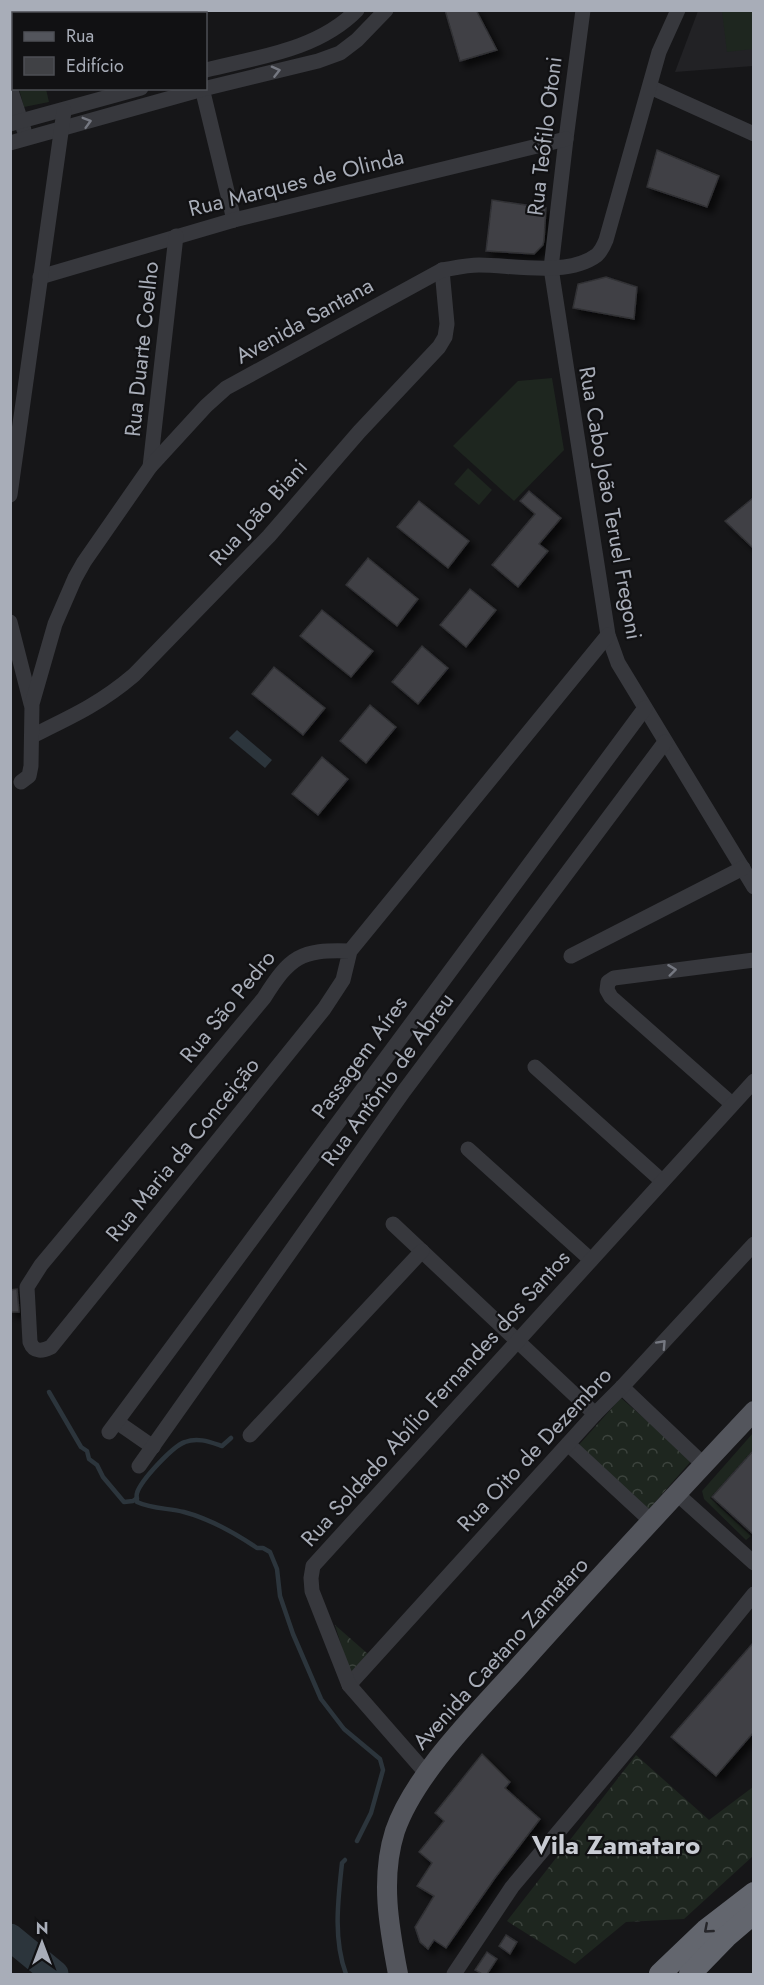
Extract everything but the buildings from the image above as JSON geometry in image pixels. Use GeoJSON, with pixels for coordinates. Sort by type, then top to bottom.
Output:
{"type":"FeatureCollection","features":[{"type":"Feature","properties":{"kind":"highway"},"geometry":{"type":"LineString","coordinates":[[660,1974],[706,1930],[753,1893]]}},
{"type":"Feature","properties":{"kind":"highway"},"geometry":{"type":"LineString","coordinates":[[690,1974],[753,1912]]}},
{"type":"Feature","properties":{"kind":"main road","name":"Avenida Caetano Zamataro"},"geometry":{"type":"LineString","coordinates":[[398,1974],[388,1924],[388,1867],[395,1831],[426,1773],[650,1520],[753,1411]]}},
{"type":"Feature","properties":{"kind":"street"},"geometry":{"type":"LineString","coordinates":[[207,70],[305,44],[330,33],[357,10]]}},
{"type":"Feature","properties":{"kind":"street"},"geometry":{"type":"LineString","coordinates":[[207,88],[318,61],[340,53],[357,40],[386,10]]}},
{"type":"Feature","properties":{"kind":"street","name":"Rua Teófilo Otoni"},"geometry":{"type":"LineString","coordinates":[[551,268],[584,10]]}},
{"type":"Feature","properties":{"kind":"street","name":"Avenida Santana"},"geometry":{"type":"LineString","coordinates":[[21,782],[29,776],[32,704],[56,624],[84,562],[150,467],[206,406],[226,388],[442,270],[476,265],[551,268],[579,264],[599,254],[606,240],[659,52],[678,10]]}},
{"type":"Feature","properties":{"kind":"street"},"geometry":{"type":"LineString","coordinates":[[650,87],[753,134]]}},
{"type":"Feature","properties":{"kind":"street"},"geometry":{"type":"LineString","coordinates":[[10,88],[18,141],[199,90]]}},
{"type":"Feature","properties":{"kind":"street"},"geometry":{"type":"LineString","coordinates":[[16,123],[134,90]]}},
{"type":"Feature","properties":{"kind":"street"},"geometry":{"type":"LineString","coordinates":[[202,90],[234,220]]}},
{"type":"Feature","properties":{"kind":"street"},"geometry":{"type":"LineString","coordinates":[[10,495],[64,111]]}},
{"type":"Feature","properties":{"kind":"street","name":"Rua Marques de Olinda"},"geometry":{"type":"LineString","coordinates":[[40,277],[234,220],[566,139]]}},
{"type":"Feature","properties":{"kind":"street","name":"Rua Duarte Coelho"},"geometry":{"type":"LineString","coordinates":[[150,467],[176,236]]}},
{"type":"Feature","properties":{"kind":"street","name":"Rua Cabo João Teruel Fregoni"},"geometry":{"type":"LineString","coordinates":[[551,268],[608,635],[618,663],[753,887]]}},
{"type":"Feature","properties":{"kind":"street","name":"Rua João Biani"},"geometry":{"type":"LineString","coordinates":[[32,736],[89,708],[110,695],[134,675],[269,536],[359,432],[433,354],[445,337],[447,324],[442,270]]}},
{"type":"Feature","properties":{"kind":"street"},"geometry":{"type":"LineString","coordinates":[[10,622],[32,704]]}},
{"type":"Feature","properties":{"kind":"street"},"geometry":{"type":"LineString","coordinates":[[350,951],[608,635]]}},
{"type":"Feature","properties":{"kind":"street","name":"Passagem Aíres"},"geometry":{"type":"LineString","coordinates":[[153,1447],[113,1427],[645,708]]}},
{"type":"Feature","properties":{"kind":"street","name":"Rua Antônio de Abreu"},"geometry":{"type":"LineString","coordinates":[[139,1466],[404,1091],[664,742]]}},
{"type":"Feature","properties":{"kind":"street"},"geometry":{"type":"LineString","coordinates":[[571,956],[743,868]]}},
{"type":"Feature","properties":{"kind":"street","name":"Rua São Pedro"},"geometry":{"type":"LineString","coordinates":[[30,1342],[27,1287],[41,1265],[264,998],[291,961],[310,953],[350,951]]}},
{"type":"Feature","properties":{"kind":"street","name":"Rua Maria da Conceição"},"geometry":{"type":"LineString","coordinates":[[30,1342],[37,1350],[44,1351],[51,1347],[324,1009],[343,980],[350,951]]}},
{"type":"Feature","properties":{"kind":"street"},"geometry":{"type":"LineString","coordinates":[[732,1104],[610,998],[607,990],[608,982],[614,978],[753,960]]}},
{"type":"Feature","properties":{"kind":"street"},"geometry":{"type":"LineString","coordinates":[[535,1067],[662,1181]]}},
{"type":"Feature","properties":{"kind":"street","name":"Rua Soldado Abílio Fernandes dos Santos"},"geometry":{"type":"LineString","coordinates":[[426,1773],[349,1684],[312,1591],[310,1578],[313,1566],[753,1081]]}},
{"type":"Feature","properties":{"kind":"street"},"geometry":{"type":"LineString","coordinates":[[468,1149],[591,1260]]}},
{"type":"Feature","properties":{"kind":"street"},"geometry":{"type":"LineString","coordinates":[[393,1224],[595,1414]]}},
{"type":"Feature","properties":{"kind":"street","name":"Rua Oito de Dezembro"},"geometry":{"type":"LineString","coordinates":[[349,1684],[753,1244]]}},
{"type":"Feature","properties":{"kind":"street"},"geometry":{"type":"LineString","coordinates":[[250,1435],[422,1251]]}},
{"type":"Feature","properties":{"kind":"street"},"geometry":{"type":"LineString","coordinates":[[622,1387],[704,1464]]}},
{"type":"Feature","properties":{"kind":"street"},"geometry":{"type":"LineString","coordinates":[[568,1444],[650,1520]]}},
{"type":"Feature","properties":{"kind":"street"},"geometry":{"type":"LineString","coordinates":[[676,1493],[753,1563]]}},
{"type":"Feature","properties":{"kind":"street"},"geometry":{"type":"LineString","coordinates":[[454,1974],[512,1887],[753,1594]]}},
{"type":"Feature","properties":{"kind":"shaded area"},"geometry":{"type":"Polygon","coordinates":[[[698,11],[753,11],[753,66],[675,72],[698,11]]]}},
{"type":"Feature","properties":{"kind":"shaded area"},"geometry":{"type":"Polygon","coordinates":[[[237,730],[272,760],[265,768],[229,738],[237,730]]]}},
{"type":"Feature","properties":{"kind":"green space"},"geometry":{"type":"Polygon","coordinates":[[[722,11],[753,11],[753,49],[727,52],[722,11]]]}},
{"type":"Feature","properties":{"kind":"green space"},"geometry":{"type":"Polygon","coordinates":[[[19,90],[46,90],[49,102],[24,107],[19,90]]]}},
{"type":"Feature","properties":{"kind":"green space"},"geometry":{"type":"Polygon","coordinates":[[[552,378],[564,450],[514,501],[453,446],[518,381],[552,378]]]}},
{"type":"Feature","properties":{"kind":"green space"},"geometry":{"type":"Polygon","coordinates":[[[468,468],[492,490],[479,505],[454,484],[468,468]]]}},
{"type":"Feature","properties":{"kind":"green space"},"geometry":{"type":"Polygon","coordinates":[[[621,1398],[692,1460],[648,1510],[577,1447],[621,1398]]]}},
{"type":"Feature","properties":{"kind":"green space"},"geometry":{"type":"Polygon","coordinates":[[[753,1433],[753,1450],[710,1498],[751,1536],[746,1540],[704,1499],[702,1491],[753,1433]]]}},
{"type":"Feature","properties":{"kind":"green space"},"geometry":{"type":"Polygon","coordinates":[[[335,1625],[368,1654],[350,1673],[335,1625]]]}},
{"type":"Feature","properties":{"kind":"green space"},"geometry":{"type":"Polygon","coordinates":[[[636,1755],[709,1820],[753,1787],[753,1856],[684,1919],[626,1922],[575,1964],[507,1921],[636,1755]]]}},
{"type":"Feature","properties":{"kind":"waterway"},"geometry":{"type":"LineString","coordinates":[[49,1392],[81,1447],[87,1451],[89,1459],[97,1465],[103,1477],[124,1502],[137,1498]]}},
{"type":"Feature","properties":{"kind":"waterway"},"geometry":{"type":"LineString","coordinates":[[231,1438],[222,1446],[199,1440],[180,1445],[166,1456],[144,1480],[137,1493],[137,1502],[203,1518],[257,1548],[270,1552],[277,1569],[280,1596],[293,1634],[321,1699],[344,1729],[380,1759],[383,1770],[371,1813],[357,1841]]}},
{"type":"Feature","properties":{"kind":"waterway"},"geometry":{"type":"LineString","coordinates":[[345,1860],[342,1863],[339,1891],[338,1933],[346,1974]]}},
{"type":"Feature","properties":{"kind":"waterway"},"geometry":{"type":"LineString","coordinates":[[10,1937],[55,1974]]}},
{"type":"Feature","properties":{"kind":"district","name":"Vila Zamataro"},"geometry":{"type":"Point","coordinates":[616,1845]}}]}
